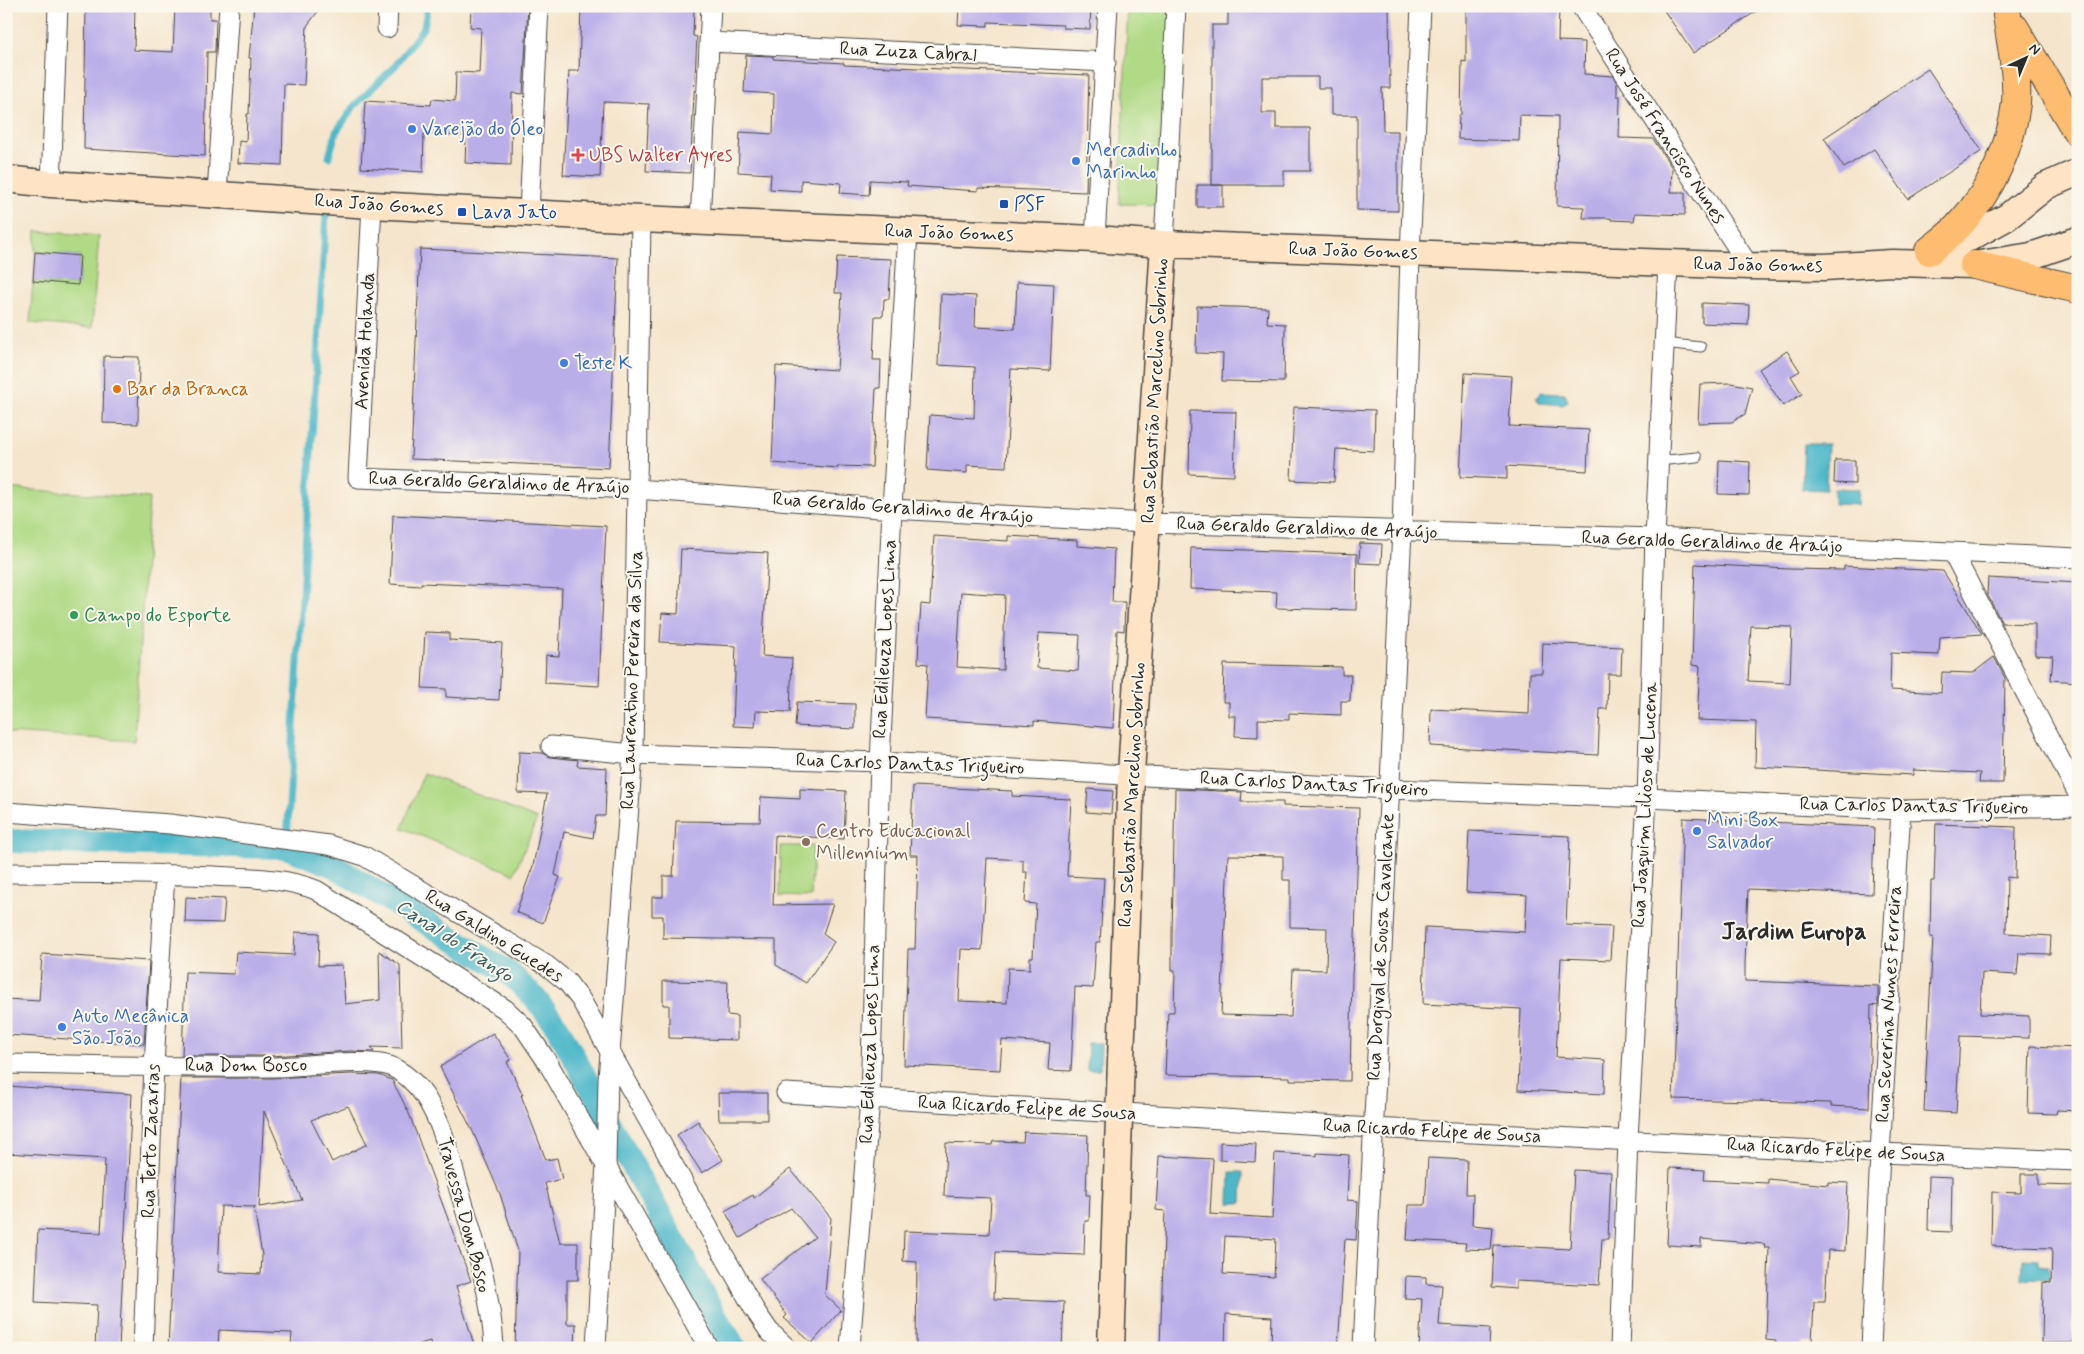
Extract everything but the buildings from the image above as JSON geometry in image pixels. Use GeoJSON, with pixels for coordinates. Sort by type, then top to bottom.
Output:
{"type":"FeatureCollection","features":[{"type":"Feature","properties":{"kind":"highway"},"geometry":{"type":"LineString","coordinates":[[2004,11],[2078,134]]}},
{"type":"Feature","properties":{"kind":"highway"},"geometry":{"type":"LineString","coordinates":[[1929,251],[1960,225],[1976,206],[2001,160],[2010,132],[2016,103],[2016,78],[2004,11]]}},
{"type":"Feature","properties":{"kind":"highway"},"geometry":{"type":"LineString","coordinates":[[1974,265],[2078,289]]}},
{"type":"Feature","properties":{"kind":"street"},"geometry":{"type":"LineString","coordinates":[[51,184],[58,6]]}},
{"type":"Feature","properties":{"kind":"street"},"geometry":{"type":"LineString","coordinates":[[217,194],[229,6]]}},
{"type":"Feature","properties":{"kind":"street"},"geometry":{"type":"LineString","coordinates":[[387,28],[388,6]]}},
{"type":"Feature","properties":{"kind":"street"},"geometry":{"type":"LineString","coordinates":[[529,213],[539,6]]}},
{"type":"Feature","properties":{"kind":"street"},"geometry":{"type":"LineString","coordinates":[[700,222],[711,6]]}},
{"type":"Feature","properties":{"kind":"street"},"geometry":{"type":"LineString","coordinates":[[1095,239],[1108,6]]}},
{"type":"Feature","properties":{"kind":"street"},"geometry":{"type":"LineString","coordinates":[[1164,244],[1176,6]]}},
{"type":"Feature","properties":{"kind":"street","name":"Rua Dorgival de Sousa Cavalcante"},"geometry":{"type":"LineString","coordinates":[[1363,1348],[1372,1128],[1402,531],[1410,254],[1421,6]]}},
{"type":"Feature","properties":{"kind":"street","name":"Rua José Francisco Nunes"},"geometry":{"type":"LineString","coordinates":[[1581,6],[1749,266]]}},
{"type":"Feature","properties":{"kind":"street","name":"Rua Zuza Cabral"},"geometry":{"type":"LineString","coordinates":[[709,42],[1106,62]]}},
{"type":"Feature","properties":{"kind":"street"},"geometry":{"type":"LineString","coordinates":[[1892,263],[1969,238],[2007,217],[2046,186],[2078,172]]}},
{"type":"Feature","properties":{"kind":"street","name":"Rua João Gomes"},"geometry":{"type":"LineString","coordinates":[[6,179],[51,184],[372,205],[700,222],[1095,239],[1164,244],[1749,266],[1824,266],[1892,263]]}},
{"type":"Feature","properties":{"kind":"street","name":"Avenida Holanda"},"geometry":{"type":"LineString","coordinates":[[358,478],[372,205]]}},
{"type":"Feature","properties":{"kind":"street","name":"Rua Laurentino Pereira da Silva"},"geometry":{"type":"LineString","coordinates":[[596,1348],[606,1164],[605,1140],[608,1079],[633,754],[640,219]]}},
{"type":"Feature","properties":{"kind":"street","name":"Rua Edileuza Lopes Lima"},"geometry":{"type":"LineString","coordinates":[[850,1348],[870,1098],[880,762],[908,231]]}},
{"type":"Feature","properties":{"kind":"street"},"geometry":{"type":"LineString","coordinates":[[1892,263],[1974,265],[2031,256],[2078,240]]}},
{"type":"Feature","properties":{"kind":"street","name":"Rua Sebastião Marcelino Sobrinho"},"geometry":{"type":"LineString","coordinates":[[1111,1348],[1131,774],[1164,244]]}},
{"type":"Feature","properties":{"kind":"street","name":"Rua Joaquim Lilioso de Lucena"},"geometry":{"type":"LineString","coordinates":[[1620,1348],[1628,1140],[1647,798],[1658,461],[1668,263]]}},
{"type":"Feature","properties":{"kind":"street","name":"Rua Geraldo Geraldino de Araújo"},"geometry":{"type":"LineString","coordinates":[[358,478],[637,488],[892,509],[1148,523],[1655,538],[2078,558]]}},
{"type":"Feature","properties":{"kind":"street"},"geometry":{"type":"LineString","coordinates":[[1953,552],[2078,794]]}},
{"type":"Feature","properties":{"kind":"street","name":"Rua Carlos Dantas Trigueiro"},"geometry":{"type":"LineString","coordinates":[[551,746],[633,754],[880,762],[1390,789],[1647,798],[1901,810],[2078,806]]}},
{"type":"Feature","properties":{"kind":"street","name":"Rua Severina Nunes Ferreira"},"geometry":{"type":"LineString","coordinates":[[1871,1348],[1880,1153],[1901,810]]}},
{"type":"Feature","properties":{"kind":"street","name":"Rua Galdino Guedes"},"geometry":{"type":"LineString","coordinates":[[6,812],[170,824],[329,845],[364,856],[546,965],[566,982],[581,1000],[754,1310],[769,1331],[787,1348]]}},
{"type":"Feature","properties":{"kind":"street"},"geometry":{"type":"LineString","coordinates":[[6,873],[165,874],[277,880],[298,883],[316,890],[505,1009],[524,1026],[548,1063],[709,1348]]}},
{"type":"Feature","properties":{"kind":"street","name":"Rua Terto Zacarias"},"geometry":{"type":"LineString","coordinates":[[143,1348],[154,1065],[165,874]]}},
{"type":"Feature","properties":{"kind":"street","name":"Rua Dom Bosco"},"geometry":{"type":"LineString","coordinates":[[6,1064],[272,1067],[375,1064],[390,1066],[404,1074],[418,1088]]}},
{"type":"Feature","properties":{"kind":"street","name":"Travessa Dom Bosco"},"geometry":{"type":"LineString","coordinates":[[418,1088],[431,1106],[442,1129],[453,1166],[477,1251],[493,1333],[494,1348]]}},
{"type":"Feature","properties":{"kind":"street","name":"Rua Ricardo Felipe de Sousa"},"geometry":{"type":"LineString","coordinates":[[786,1093],[1372,1128],[2078,1161]]}},
{"type":"Feature","properties":{"kind":"lane"},"geometry":{"type":"LineString","coordinates":[[1663,344],[1701,346]]}},
{"type":"Feature","properties":{"kind":"lane"},"geometry":{"type":"LineString","coordinates":[[1658,461],[1697,457]]}},
{"type":"Feature","properties":{"kind":"green space"},"geometry":{"type":"Polygon","coordinates":[[[1128,6],[1173,6],[1165,205],[1119,204],[1128,6]]]}},
{"type":"Feature","properties":{"kind":"green space"},"geometry":{"type":"Polygon","coordinates":[[[36,231],[99,236],[92,328],[30,323],[33,281],[78,285],[80,256],[35,252],[36,231]]]}},
{"type":"Feature","properties":{"kind":"green space","name":"Campo do Esporte"},"geometry":{"type":"Polygon","coordinates":[[[6,488],[149,498],[134,741],[6,733],[6,488]]]}},
{"type":"Feature","properties":{"kind":"green space"},"geometry":{"type":"Polygon","coordinates":[[[424,773],[537,819],[514,874],[402,828],[424,773]]]}},
{"type":"Feature","properties":{"kind":"green space"},"geometry":{"type":"Polygon","coordinates":[[[781,846],[813,846],[811,897],[780,896],[781,846]]]}},
{"type":"Feature","properties":{"kind":"water"},"geometry":{"type":"Polygon","coordinates":[[[1541,392],[1565,393],[1568,401],[1563,405],[1540,403],[1536,398],[1541,392]]]}},
{"type":"Feature","properties":{"kind":"water"},"geometry":{"type":"Polygon","coordinates":[[[1804,444],[1828,444],[1826,490],[1802,489],[1804,444]]]}},
{"type":"Feature","properties":{"kind":"water"},"geometry":{"type":"Polygon","coordinates":[[[1834,488],[1859,489],[1858,505],[1834,504],[1834,488]]]}},
{"type":"Feature","properties":{"kind":"water"},"geometry":{"type":"Polygon","coordinates":[[[1088,1043],[1101,1043],[1100,1070],[1087,1070],[1088,1043]]]}},
{"type":"Feature","properties":{"kind":"water"},"geometry":{"type":"Polygon","coordinates":[[[1230,1172],[1243,1172],[1242,1203],[1229,1203],[1230,1172]]]}},
{"type":"Feature","properties":{"kind":"water"},"geometry":{"type":"Polygon","coordinates":[[[2023,1259],[2039,1260],[2039,1265],[2049,1266],[2049,1280],[2022,1279],[2023,1259]]]}},
{"type":"Feature","properties":{"kind":"waterway"},"geometry":{"type":"LineString","coordinates":[[329,157],[336,132],[355,105],[395,66],[424,27],[428,6]]}},
{"type":"Feature","properties":{"kind":"waterway"},"geometry":{"type":"LineString","coordinates":[[287,838],[326,213]]}},
{"type":"Feature","properties":{"kind":"waterway","name":"Canal do Frango"},"geometry":{"type":"LineString","coordinates":[[6,841],[286,847],[332,865],[509,973],[534,997],[558,1028],[713,1313],[735,1348]]}},
{"type":"Feature","properties":{"kind":"place","name":"Varejão do Óleo"},"geometry":{"type":"Point","coordinates":[412,129]}},
{"type":"Feature","properties":{"kind":"place","name":"UBS Walter Ayres"},"geometry":{"type":"Point","coordinates":[578,155]}},
{"type":"Feature","properties":{"kind":"place","name":"Mercadinho Marinho"},"geometry":{"type":"Point","coordinates":[1076,161]}},
{"type":"Feature","properties":{"kind":"place","name":"PSF"},"geometry":{"type":"Point","coordinates":[1004,204]}},
{"type":"Feature","properties":{"kind":"place","name":"Lava Jato"},"geometry":{"type":"Point","coordinates":[462,212]}},
{"type":"Feature","properties":{"kind":"place","name":"Teste K"},"geometry":{"type":"Point","coordinates":[564,363]}},
{"type":"Feature","properties":{"kind":"place","name":"Bar da Branca"},"geometry":{"type":"Point","coordinates":[117,389]}},
{"type":"Feature","properties":{"kind":"place","name":"Campo do Esporte"},"geometry":{"type":"Point","coordinates":[74,615]}},
{"type":"Feature","properties":{"kind":"place","name":"Mini Box Salvador"},"geometry":{"type":"Point","coordinates":[1697,831]}},
{"type":"Feature","properties":{"kind":"place","name":"Centro Educacional Millennium"},"geometry":{"type":"Point","coordinates":[806,842]}},
{"type":"Feature","properties":{"kind":"place","name":"Auto Mecânica São João"},"geometry":{"type":"Point","coordinates":[62,1027]}},
{"type":"Feature","properties":{"kind":"district","name":"Jardim Europa"},"geometry":{"type":"Point","coordinates":[1794,932]}}]}
